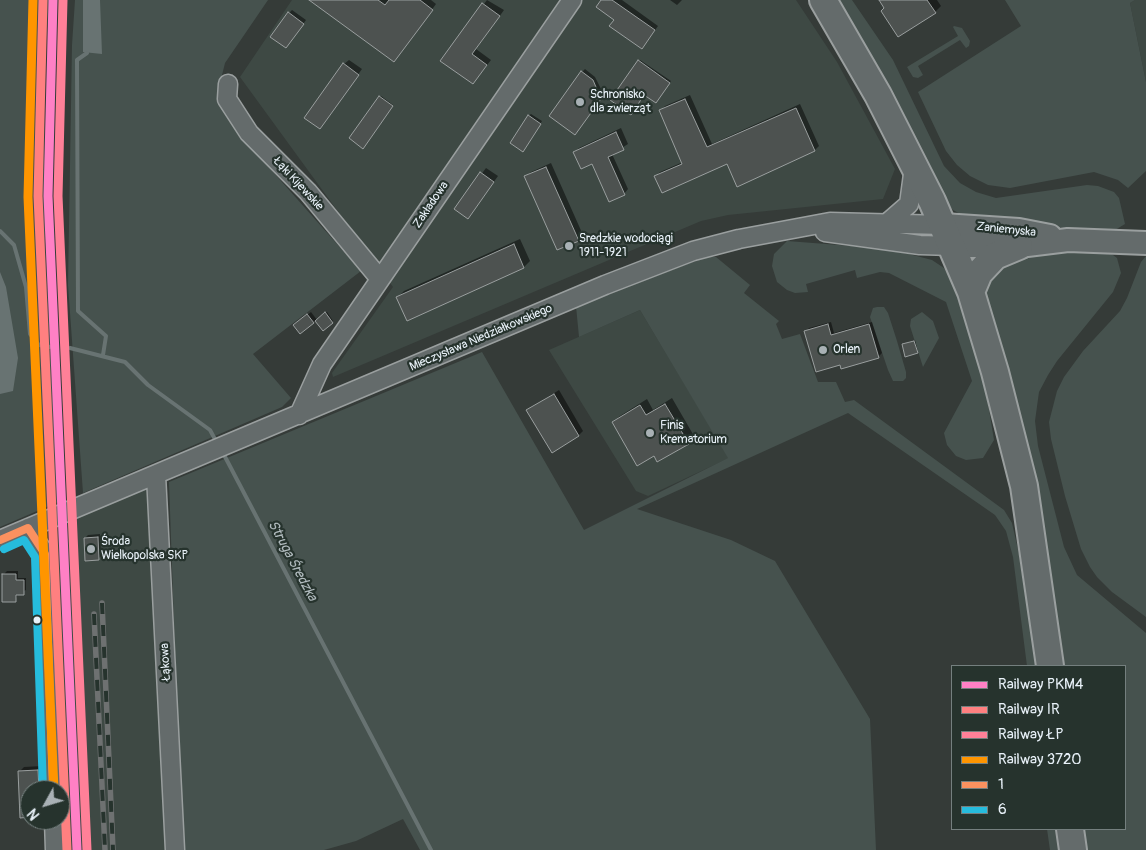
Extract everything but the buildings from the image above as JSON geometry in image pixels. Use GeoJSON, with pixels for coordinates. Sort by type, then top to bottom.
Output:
{"type":"FeatureCollection","features":[{"type":"Feature","properties":{"kind":"highway"},"geometry":{"type":"LineString","coordinates":[[823,0],[878,94],[948,236],[971,292],[996,372],[1024,486],[1050,665]]}},
{"type":"Feature","properties":{"kind":"highway"},"geometry":{"type":"LineString","coordinates":[[971,292],[979,273],[995,256],[1019,246]]}},
{"type":"Feature","properties":{"kind":"highway"},"geometry":{"type":"LineString","coordinates":[[1070,830],[1073,850]]}},
{"type":"Feature","properties":{"kind":"main road","name":"Zaniemyska"},"geometry":{"type":"LineString","coordinates":[[948,236],[1019,230],[1068,240]]}},
{"type":"Feature","properties":{"kind":"main road","name":"Zaniemyska"},"geometry":{"type":"LineString","coordinates":[[948,236],[1019,246],[1068,240],[1146,243]]}},
{"type":"Feature","properties":{"kind":"street","name":"Zakładowa"},"geometry":{"type":"LineString","coordinates":[[299,414],[322,364],[572,0]]}},
{"type":"Feature","properties":{"kind":"street","name":"Łąki Kijewskie"},"geometry":{"type":"LineString","coordinates":[[228,84],[227,99],[249,133],[308,192],[380,279]]}},
{"type":"Feature","properties":{"kind":"street"},"geometry":{"type":"LineString","coordinates":[[886,224],[909,204],[914,166]]}},
{"type":"Feature","properties":{"kind":"street","name":"Mieczysława Niedziałkowskiego"},"geometry":{"type":"LineString","coordinates":[[156,475],[661,262],[716,244],[830,222],[886,224],[948,236]]}},
{"type":"Feature","properties":{"kind":"street","name":"Mieczysława Niedziałkowskiego"},"geometry":{"type":"LineString","coordinates":[[795,228],[920,245],[948,236]]}},
{"type":"Feature","properties":{"kind":"street"},"geometry":{"type":"LineString","coordinates":[[0,540],[156,475]]}},
{"type":"Feature","properties":{"kind":"street","name":"Łąkowa"},"geometry":{"type":"LineString","coordinates":[[156,475],[175,850]]}},
{"type":"Feature","properties":{"kind":"street"},"geometry":{"type":"LineString","coordinates":[[28,528],[45,554],[53,780]]}},
{"type":"Feature","properties":{"kind":"street"},"geometry":{"type":"LineString","coordinates":[[54,830],[55,850]]}},
{"type":"Feature","properties":{"kind":"shaded area"},"geometry":{"type":"Polygon","coordinates":[[[0,0],[49,0],[44,67],[45,244],[58,502],[0,527],[0,0]]]}},
{"type":"Feature","properties":{"kind":"shaded area"},"geometry":{"type":"Polygon","coordinates":[[[75,0],[268,0],[225,63],[217,95],[242,137],[361,271],[253,354],[291,398],[282,407],[83,493],[68,285],[72,45],[75,0]]]}},
{"type":"Feature","properties":{"kind":"shaded area"},"geometry":{"type":"Polygon","coordinates":[[[83,0],[100,0],[102,54],[83,52],[83,0]]]}},
{"type":"Feature","properties":{"kind":"shaded area"},"geometry":{"type":"Polygon","coordinates":[[[292,0],[796,0],[837,62],[895,169],[883,199],[728,215],[701,221],[333,377],[332,373],[393,287],[240,77],[292,0]]]}},
{"type":"Feature","properties":{"kind":"shaded area"},"geometry":{"type":"Polygon","coordinates":[[[834,0],[852,0],[893,60],[944,166],[960,183],[976,192],[996,198],[1087,185],[1098,186],[1114,192],[1119,198],[1125,224],[1110,233],[966,217],[953,210],[946,204],[834,0]]]}},
{"type":"Feature","properties":{"kind":"shaded area"},"geometry":{"type":"Polygon","coordinates":[[[1005,0],[1135,0],[1130,3],[1146,82],[1146,171],[1128,188],[1118,180],[1094,172],[1010,188],[988,185],[970,176],[957,165],[946,151],[918,92],[1021,26],[1005,0]]]}},
{"type":"Feature","properties":{"kind":"shaded area"},"geometry":{"type":"Polygon","coordinates":[[[1135,0],[1146,0],[1146,82],[1130,3],[1135,0]]]}},
{"type":"Feature","properties":{"kind":"shaded area"},"geometry":{"type":"Polygon","coordinates":[[[954,26],[962,28],[970,41],[969,46],[966,48],[960,40],[918,66],[923,75],[918,78],[913,77],[907,67],[958,36],[954,26]]]}},
{"type":"Feature","properties":{"kind":"shaded area"},"geometry":{"type":"Polygon","coordinates":[[[787,241],[865,247],[909,254],[932,260],[944,268],[951,278],[975,347],[987,397],[994,440],[983,458],[966,460],[956,456],[947,445],[944,433],[972,381],[946,302],[889,273],[880,272],[857,278],[855,270],[806,284],[808,292],[795,293],[787,290],[777,282],[772,266],[774,254],[787,241]]]}},
{"type":"Feature","properties":{"kind":"shaded area"},"geometry":{"type":"Polygon","coordinates":[[[1109,252],[1117,258],[1121,273],[1113,292],[1057,361],[1048,375],[1039,392],[1035,421],[1038,446],[1064,547],[1077,575],[1146,633],[1146,850],[1083,850],[1081,830],[1126,830],[1126,665],[1062,665],[1054,595],[1036,488],[1011,379],[984,286],[986,278],[1021,254],[1109,252]]]}},
{"type":"Feature","properties":{"kind":"shaded area"},"geometry":{"type":"Polygon","coordinates":[[[1146,256],[1146,617],[1112,592],[1097,577],[1081,549],[1065,496],[1051,439],[1049,422],[1057,391],[1064,377],[1083,351],[1120,311],[1141,262],[1146,256]]]}},
{"type":"Feature","properties":{"kind":"shaded area"},"geometry":{"type":"Polygon","coordinates":[[[706,257],[716,257],[750,285],[744,293],[779,321],[776,324],[782,339],[800,334],[818,382],[836,382],[845,402],[854,400],[1004,510],[1012,523],[1019,554],[1036,665],[1027,665],[1013,557],[1006,531],[995,515],[848,413],[637,509],[731,540],[775,561],[870,719],[876,850],[420,850],[403,819],[356,841],[324,850],[182,850],[169,482],[482,352],[584,530],[728,458],[640,310],[579,337],[576,306],[706,257]]]}},
{"type":"Feature","properties":{"kind":"shaded area"},"geometry":{"type":"Polygon","coordinates":[[[0,272],[6,287],[18,358],[13,391],[0,394],[0,272]]]}},
{"type":"Feature","properties":{"kind":"shaded area"},"geometry":{"type":"Polygon","coordinates":[[[884,307],[888,313],[906,372],[906,378],[903,381],[893,381],[888,370],[870,317],[873,308],[884,307]]]}},
{"type":"Feature","properties":{"kind":"shaded area"},"geometry":{"type":"Polygon","coordinates":[[[640,310],[729,458],[648,496],[636,491],[549,350],[640,310]]]}},
{"type":"Feature","properties":{"kind":"shaded area"},"geometry":{"type":"Polygon","coordinates":[[[922,312],[933,321],[939,338],[923,367],[910,326],[911,319],[922,312]]]}},
{"type":"Feature","properties":{"kind":"shaded area"},"geometry":{"type":"Polygon","coordinates":[[[149,485],[166,850],[62,850],[61,830],[70,830],[70,780],[60,780],[52,526],[149,485]]]}},
{"type":"Feature","properties":{"kind":"shaded area"},"geometry":{"type":"Polygon","coordinates":[[[1047,830],[1057,830],[1060,850],[1050,850],[1047,830]]]}},
{"type":"Feature","properties":{"kind":"waterway"},"geometry":{"type":"LineString","coordinates":[[87,53],[77,60],[78,311],[106,336],[103,355]]}},
{"type":"Feature","properties":{"kind":"waterway","name":"Struga Średzka"},"geometry":{"type":"LineString","coordinates":[[0,231],[14,245],[26,287],[30,334],[39,345],[50,347]]}},
{"type":"Feature","properties":{"kind":"waterway","name":"Struga Średzka"},"geometry":{"type":"LineString","coordinates":[[70,348],[125,362],[148,385],[210,430],[217,443]]}},
{"type":"Feature","properties":{"kind":"waterway","name":"Struga Średzka"},"geometry":{"type":"LineString","coordinates":[[222,451],[431,850]]}},
{"type":"Feature","properties":{"kind":"railway"},"geometry":{"type":"LineString","coordinates":[[102,603],[113,850]]}},
{"type":"Feature","properties":{"kind":"railway"},"geometry":{"type":"LineString","coordinates":[[94,614],[105,850]]}},
{"type":"Feature","properties":{"kind":"rail line","name":"3720"},"geometry":{"type":"LineString","coordinates":[[33,0],[28,197],[54,780]]}},
{"type":"Feature","properties":{"kind":"rail line","name":"IR"},"geometry":{"type":"LineString","coordinates":[[43,0],[38,196],[67,850]]}},
{"type":"Feature","properties":{"kind":"rail line","name":"PKM4"},"geometry":{"type":"LineString","coordinates":[[53,0],[48,196],[77,850]]}},
{"type":"Feature","properties":{"kind":"rail line","name":"ŁP"},"geometry":{"type":"LineString","coordinates":[[63,0],[58,196],[87,850]]}},
{"type":"Feature","properties":{"kind":"transit line","name":"1"},"geometry":{"type":"LineString","coordinates":[[0,540],[28,528],[45,554],[53,780]]}},
{"type":"Feature","properties":{"kind":"transit line","name":"6"},"geometry":{"type":"LineString","coordinates":[[4,549],[24,540],[35,557],[43,780]]}},
{"type":"Feature","properties":{"kind":"place","name":"Schronisko dla zwierząt"},"geometry":{"type":"Point","coordinates":[580,102]}},
{"type":"Feature","properties":{"kind":"place","name":"Sredzkie wodociągi 1911-1921"},"geometry":{"type":"Point","coordinates":[569,246]}},
{"type":"Feature","properties":{"kind":"place","name":"Orlen"},"geometry":{"type":"Point","coordinates":[823,350]}},
{"type":"Feature","properties":{"kind":"place","name":"Finis Krematorium"},"geometry":{"type":"Point","coordinates":[650,433]}},
{"type":"Feature","properties":{"kind":"place","name":"Środa Wielkopolska SKP"},"geometry":{"type":"Point","coordinates":[91,549]}}]}
